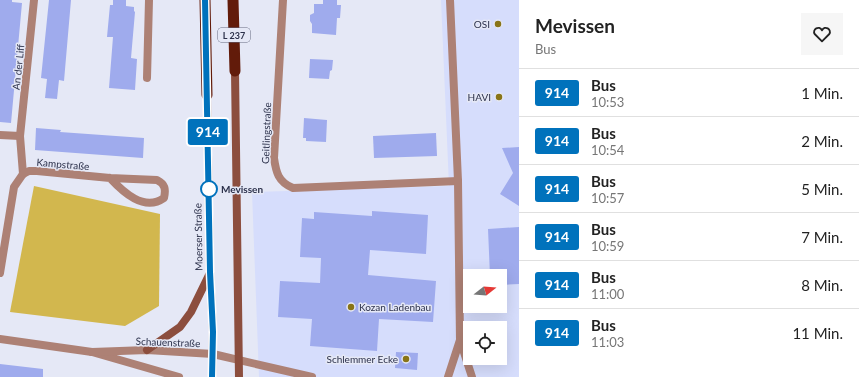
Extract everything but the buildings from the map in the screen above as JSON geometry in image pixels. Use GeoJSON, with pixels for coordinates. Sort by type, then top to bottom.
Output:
{"type":"FeatureCollection","features":[{"type":"Feature","properties":{"kind":"highway","name":"Moerser Straße"},"geometry":{"type":"LineString","coordinates":[[205,0],[207,95]]}},
{"type":"Feature","properties":{"kind":"highway","name":"L 237"},"geometry":{"type":"LineString","coordinates":[[233,0],[234,71]]}},
{"type":"Feature","properties":{"kind":"main road","name":"L 237"},"geometry":{"type":"LineString","coordinates":[[234,71],[239,377]]}},
{"type":"Feature","properties":{"kind":"main road","name":"Moerser Straße"},"geometry":{"type":"LineString","coordinates":[[207,95],[210,272],[213,328],[212,377]]}},
{"type":"Feature","properties":{"kind":"main road"},"geometry":{"type":"LineString","coordinates":[[147,350],[180,327],[191,312],[210,272]]}},
{"type":"Feature","properties":{"kind":"street","name":"An der Liff"},"geometry":{"type":"LineString","coordinates":[[23,174],[20,136],[34,0]]}},
{"type":"Feature","properties":{"kind":"street"},"geometry":{"type":"LineString","coordinates":[[147,78],[149,0]]}},
{"type":"Feature","properties":{"kind":"street","name":"Geitlingstraße"},"geometry":{"type":"LineString","coordinates":[[283,0],[274,158],[275,169],[279,179],[286,185],[293,188],[458,181]]}},
{"type":"Feature","properties":{"kind":"street"},"geometry":{"type":"LineString","coordinates":[[450,0],[458,181],[460,340],[472,377]]}},
{"type":"Feature","properties":{"kind":"street"},"geometry":{"type":"LineString","coordinates":[[0,135],[20,136]]}},
{"type":"Feature","properties":{"kind":"street","name":"Kampstraße"},"geometry":{"type":"LineString","coordinates":[[0,273],[14,187],[23,174],[29,171],[37,171],[110,178],[157,180],[165,187],[164,198],[158,203],[140,201],[124,192],[110,178]]}},
{"type":"Feature","properties":{"kind":"street","name":"Schauenstraße"},"geometry":{"type":"LineString","coordinates":[[0,339],[92,352],[179,377]]}},
{"type":"Feature","properties":{"kind":"street"},"geometry":{"type":"LineString","coordinates":[[448,377],[460,340]]}},
{"type":"Feature","properties":{"kind":"street","name":"Schauenstraße"},"geometry":{"type":"LineString","coordinates":[[92,352],[147,350],[213,354],[312,377]]}},
{"type":"Feature","properties":{"kind":"shaded area"},"geometry":{"type":"Polygon","coordinates":[[[441,0],[519,0],[519,377],[259,377],[252,192],[449,186],[441,0]]]}},
{"type":"Feature","properties":{"kind":"shaded area"},"geometry":{"type":"Polygon","coordinates":[[[34,186],[160,214],[159,306],[125,326],[10,312],[34,186]]]}},
{"type":"Feature","properties":{"kind":"bus line","name":"914"},"geometry":{"type":"LineString","coordinates":[[205,0],[210,272],[213,332],[212,377]]}},
{"type":"Feature","properties":{"kind":"place","name":"OSI"},"geometry":{"type":"Point","coordinates":[498,24]}},
{"type":"Feature","properties":{"kind":"place","name":"HAVI"},"geometry":{"type":"Point","coordinates":[499,97]}},
{"type":"Feature","properties":{"kind":"place","name":"Mevissen"},"geometry":{"type":"Point","coordinates":[209,189]}},
{"type":"Feature","properties":{"kind":"place","name":"Kozan Ladenbau"},"geometry":{"type":"Point","coordinates":[351,307]}},
{"type":"Feature","properties":{"kind":"place","name":"Schlemmer Ecke"},"geometry":{"type":"Point","coordinates":[406,359]}}]}
